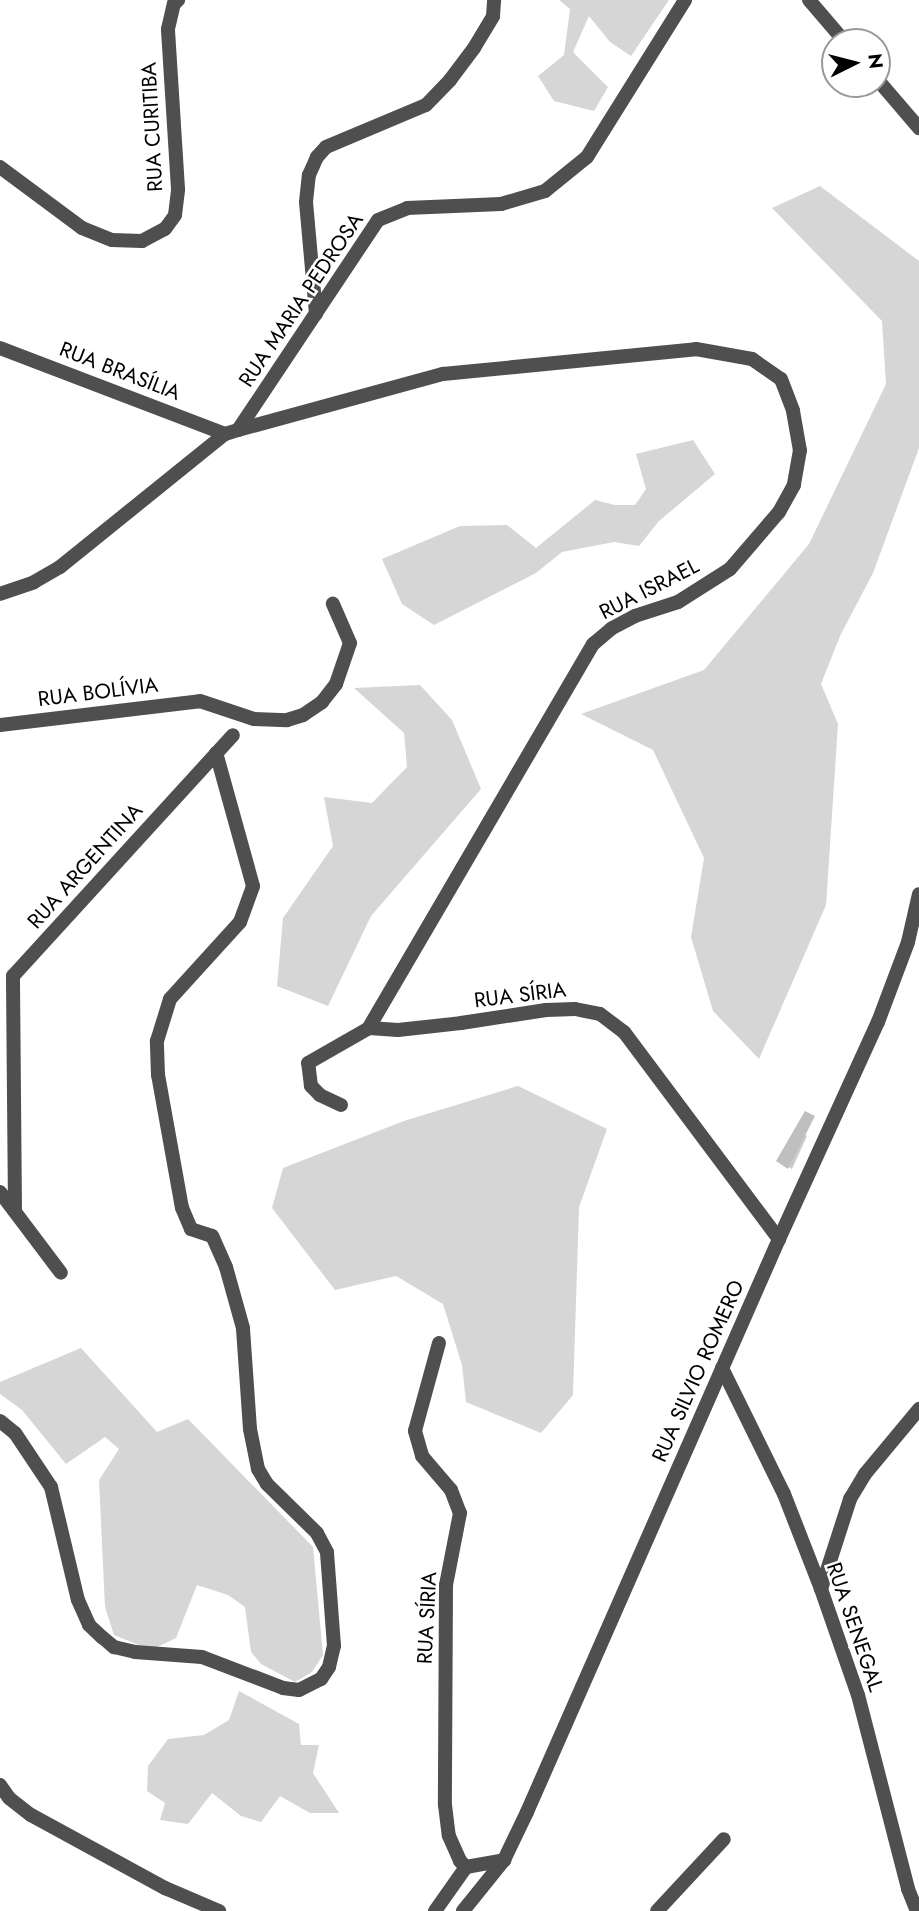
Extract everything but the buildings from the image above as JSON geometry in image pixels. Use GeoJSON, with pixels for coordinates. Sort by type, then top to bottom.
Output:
{"type":"FeatureCollection","features":[{"type":"Feature","properties":{"kind":"street","name":"RUA CURITIBA"},"geometry":{"type":"LineString","coordinates":[[0,167],[82,228],[112,240],[142,241],[165,229],[175,215],[178,189],[168,29],[174,4],[178,0]]}},
{"type":"Feature","properties":{"kind":"street"},"geometry":{"type":"LineString","coordinates":[[316,314],[306,202],[309,176],[317,157],[327,146],[426,105],[450,80],[474,48],[493,16],[494,0]]}},
{"type":"Feature","properties":{"kind":"street","name":"RUA MARIA PEDROSA"},"geometry":{"type":"LineString","coordinates":[[0,594],[34,582],[60,567],[231,432],[316,314],[378,220],[407,208],[501,204],[545,191],[587,157],[685,0]]}},
{"type":"Feature","properties":{"kind":"street"},"geometry":{"type":"LineString","coordinates":[[809,0],[833,28]]}},
{"type":"Feature","properties":{"kind":"street"},"geometry":{"type":"LineString","coordinates":[[891,95],[919,128]]}},
{"type":"Feature","properties":{"kind":"street","name":"RUA BRASÍLIA"},"geometry":{"type":"LineString","coordinates":[[0,348],[231,432]]}},
{"type":"Feature","properties":{"kind":"street","name":"RUA ISRAEL"},"geometry":{"type":"LineString","coordinates":[[231,432],[443,374],[696,349],[752,359],[781,379],[793,411],[800,450],[794,485],[779,512],[730,569],[678,602],[623,623],[593,644],[369,1028]]}},
{"type":"Feature","properties":{"kind":"street","name":"RUA BOLÍVIA"},"geometry":{"type":"LineString","coordinates":[[0,725],[200,701],[254,719],[270,721],[303,715],[322,702],[336,684],[350,643],[333,604]]}},
{"type":"Feature","properties":{"kind":"street","name":"RUA ARGENTINA"},"geometry":{"type":"LineString","coordinates":[[15,1210],[6,974],[233,735]]}},
{"type":"Feature","properties":{"kind":"street"},"geometry":{"type":"LineString","coordinates":[[0,1420],[15,1433],[51,1488],[78,1600],[89,1625],[114,1647],[135,1652],[202,1657],[283,1688],[299,1690],[321,1679],[330,1667],[334,1646],[327,1552],[317,1533],[267,1484],[258,1469],[250,1430],[243,1328],[226,1267],[212,1236],[191,1229],[182,1209],[158,1075],[157,1041],[170,999],[240,922],[253,886],[216,753]]}},
{"type":"Feature","properties":{"kind":"street","name":"RUA SILVIO ROMERO"},"geometry":{"type":"LineString","coordinates":[[463,1911],[504,1860],[779,1238],[878,1022],[908,942],[919,894]]}},
{"type":"Feature","properties":{"kind":"street","name":"RUA SÍRIA"},"geometry":{"type":"LineString","coordinates":[[369,1028],[398,1030],[546,1010],[575,1009],[600,1014],[624,1031],[779,1238]]}},
{"type":"Feature","properties":{"kind":"street"},"geometry":{"type":"LineString","coordinates":[[341,1105],[320,1095],[311,1086],[308,1063],[369,1028]]}},
{"type":"Feature","properties":{"kind":"street"},"geometry":{"type":"LineString","coordinates":[[0,1192],[61,1273]]}},
{"type":"Feature","properties":{"kind":"street","name":"RUA SÍRIA"},"geometry":{"type":"LineString","coordinates":[[439,1343],[415,1432],[422,1456],[451,1490],[460,1513],[446,1585],[445,1805],[449,1836],[460,1861],[466,1867]]}},
{"type":"Feature","properties":{"kind":"street","name":"RUA SENEGAL"},"geometry":{"type":"LineString","coordinates":[[722,1368],[784,1494],[821,1589],[858,1695],[908,1889],[917,1911]]}},
{"type":"Feature","properties":{"kind":"street"},"geometry":{"type":"LineString","coordinates":[[821,1589],[850,1499],[865,1474],[919,1409]]}},
{"type":"Feature","properties":{"kind":"street"},"geometry":{"type":"LineString","coordinates":[[0,1785],[9,1798],[31,1815],[165,1888],[219,1911]]}},
{"type":"Feature","properties":{"kind":"street"},"geometry":{"type":"LineString","coordinates":[[657,1911],[724,1839]]}},
{"type":"Feature","properties":{"kind":"street"},"geometry":{"type":"LineString","coordinates":[[435,1911],[466,1867],[504,1860]]}},
{"type":"Feature","properties":{"kind":"shaded area"},"geometry":{"type":"Polygon","coordinates":[[[559,0],[669,0],[631,56],[610,42],[589,16],[573,52],[608,87],[594,111],[554,101],[538,76],[564,55],[570,9],[559,0]]]}},
{"type":"Feature","properties":{"kind":"shaded area"},"geometry":{"type":"Polygon","coordinates":[[[820,186],[919,261],[919,448],[873,573],[840,636],[821,684],[838,724],[826,905],[759,1059],[713,1011],[691,937],[704,858],[653,750],[581,714],[704,670],[809,544],[886,384],[882,321],[772,208],[820,186]]]}},
{"type":"Feature","properties":{"kind":"shaded area"},"geometry":{"type":"Polygon","coordinates":[[[693,440],[715,474],[659,521],[639,546],[614,542],[562,552],[536,573],[434,625],[402,604],[382,559],[460,526],[507,525],[536,548],[595,500],[615,505],[635,505],[646,489],[636,454],[693,440]]]}},
{"type":"Feature","properties":{"kind":"shaded area"},"geometry":{"type":"Polygon","coordinates":[[[420,685],[452,720],[481,789],[371,916],[328,1006],[277,986],[283,918],[333,846],[324,797],[372,803],[407,767],[404,733],[354,688],[420,685]]]}},
{"type":"Feature","properties":{"kind":"shaded area"},"geometry":{"type":"Polygon","coordinates":[[[518,1086],[607,1129],[579,1207],[573,1395],[541,1433],[466,1402],[462,1365],[443,1304],[396,1276],[335,1290],[272,1208],[283,1168],[404,1121],[518,1086]]]}},
{"type":"Feature","properties":{"kind":"shaded area"},"geometry":{"type":"Polygon","coordinates":[[[81,1348],[157,1432],[188,1419],[313,1547],[323,1655],[312,1672],[295,1682],[261,1664],[251,1652],[245,1607],[228,1595],[197,1585],[176,1638],[151,1650],[114,1635],[105,1607],[99,1480],[119,1449],[105,1437],[66,1464],[22,1410],[0,1394],[0,1382],[81,1348]]]}},
{"type":"Feature","properties":{"kind":"shaded area"},"geometry":{"type":"Polygon","coordinates":[[[239,1691],[299,1724],[301,1745],[319,1745],[313,1773],[339,1813],[310,1813],[280,1796],[261,1822],[241,1816],[212,1793],[188,1824],[160,1820],[165,1803],[147,1791],[148,1766],[168,1739],[204,1735],[229,1720],[239,1691]]]}}]}
